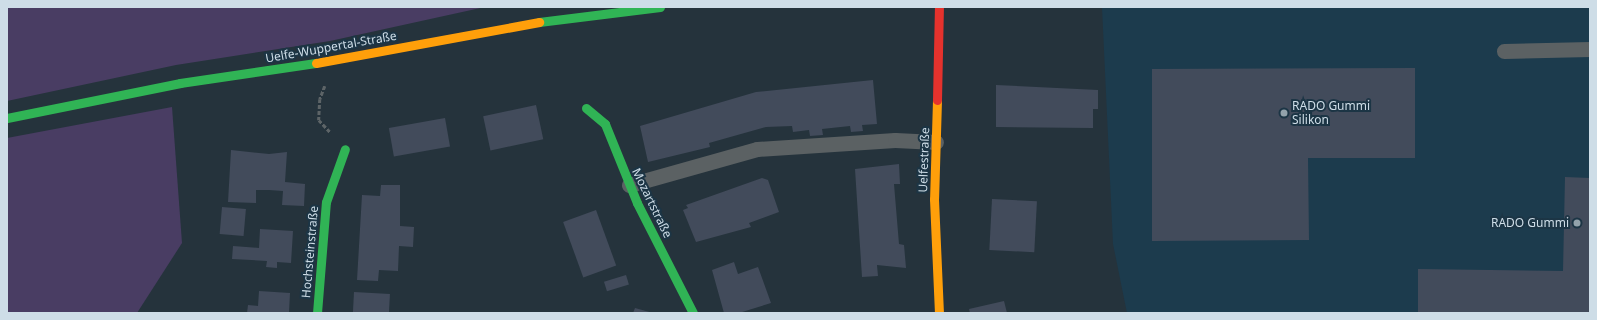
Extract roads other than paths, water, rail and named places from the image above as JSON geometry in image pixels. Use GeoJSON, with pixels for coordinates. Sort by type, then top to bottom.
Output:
{"type":"FeatureCollection","features":[{"type":"Feature","properties":{"kind":"street","name":"Uelfe-Wuppertal-Straße"},"geometry":{"type":"LineString","coordinates":[[7,118],[180,83],[330,61],[559,18],[660,7]]}},
{"type":"Feature","properties":{"kind":"street","name":"Uelfestraße"},"geometry":{"type":"LineString","coordinates":[[939,313],[936,142],[940,7]]}},
{"type":"Feature","properties":{"kind":"street","name":"Mozartstraße"},"geometry":{"type":"LineString","coordinates":[[586,108],[605,124],[629,185],[694,313]]}},
{"type":"Feature","properties":{"kind":"street","name":"Hochsteinstraße"},"geometry":{"type":"LineString","coordinates":[[317,313],[326,202],[345,149]]}},
{"type":"Feature","properties":{"kind":"lane"},"geometry":{"type":"LineString","coordinates":[[1504,51],[1590,49]]}},
{"type":"Feature","properties":{"kind":"lane"},"geometry":{"type":"LineString","coordinates":[[629,185],[757,149],[895,140],[936,142]]}},
{"type":"Feature","properties":{"kind":"place","name":"RADO Gummi Silikon"},"geometry":{"type":"Point","coordinates":[1284,113]}},
{"type":"Feature","properties":{"kind":"place","name":"RADO Gummi"},"geometry":{"type":"Point","coordinates":[1577,223]}}]}
